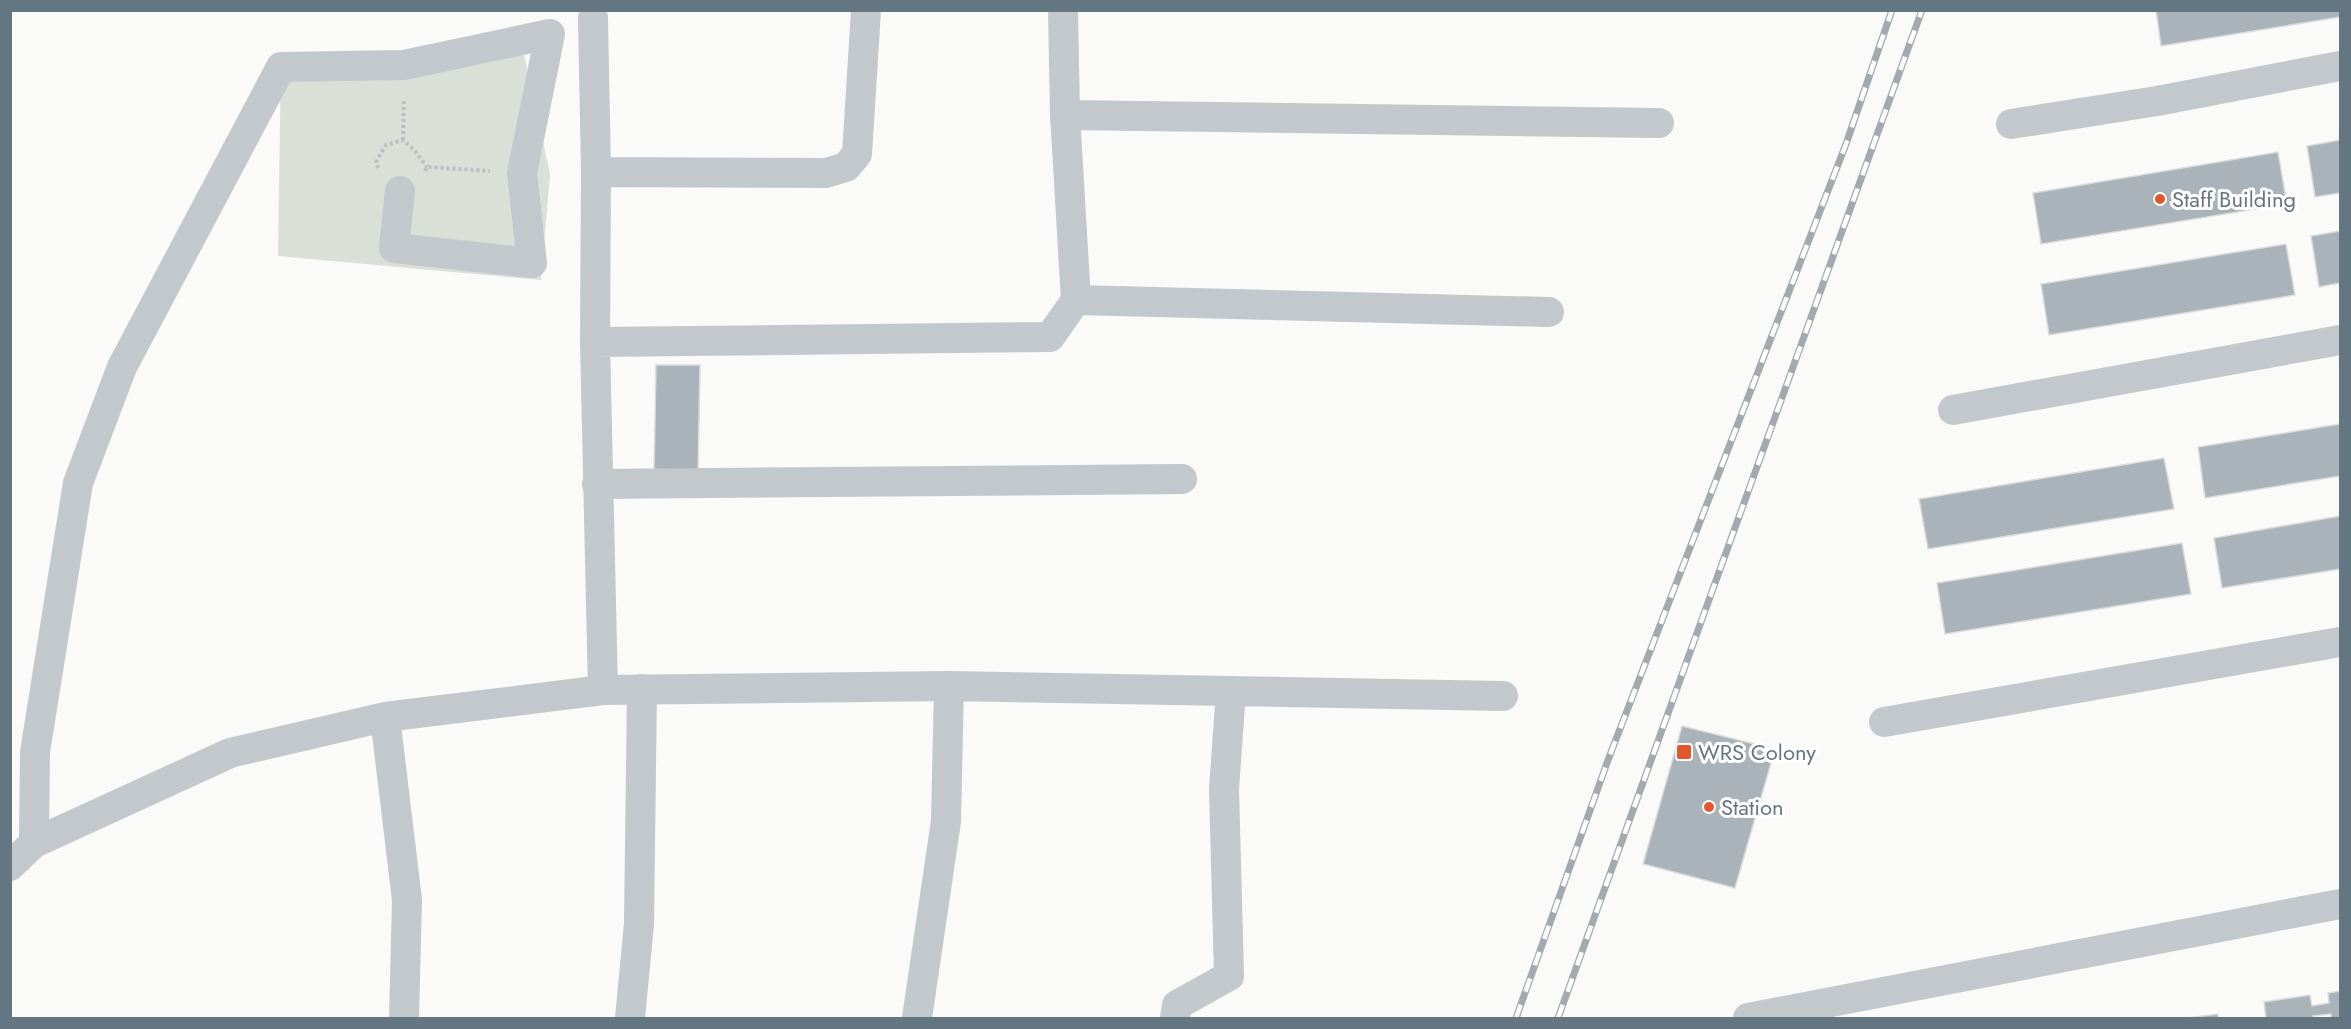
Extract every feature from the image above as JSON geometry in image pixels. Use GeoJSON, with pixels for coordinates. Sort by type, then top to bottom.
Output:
{"type":"FeatureCollection","features":[{"type":"Feature","properties":{"kind":"street"},"geometry":{"type":"LineString","coordinates":[[596,172],[826,173],[846,166],[857,154],[866,10]]}},
{"type":"Feature","properties":{"kind":"street"},"geometry":{"type":"LineString","coordinates":[[595,342],[1050,337],[1076,300],[1065,115],[1063,10]]}},
{"type":"Feature","properties":{"kind":"street"},"geometry":{"type":"LineString","coordinates":[[34,843],[35,753],[78,483],[122,367],[280,67],[404,65],[550,34],[603,14],[596,172],[595,342],[603,690]]}},
{"type":"Feature","properties":{"kind":"street"},"geometry":{"type":"LineString","coordinates":[[400,190],[394,248],[532,263],[522,173],[550,34]]}},
{"type":"Feature","properties":{"kind":"street"},"geometry":{"type":"LineString","coordinates":[[2011,124],[2157,101],[2340,66]]}},
{"type":"Feature","properties":{"kind":"street"},"geometry":{"type":"LineString","coordinates":[[1065,115],[1659,123]]}},
{"type":"Feature","properties":{"kind":"street"},"geometry":{"type":"LineString","coordinates":[[1076,300],[1549,312]]}},
{"type":"Feature","properties":{"kind":"street"},"geometry":{"type":"LineString","coordinates":[[1953,410],[2340,340]]}},
{"type":"Feature","properties":{"kind":"street"},"geometry":{"type":"LineString","coordinates":[[597,484],[1182,479]]}},
{"type":"Feature","properties":{"kind":"street"},"geometry":{"type":"LineString","coordinates":[[1884,722],[2340,642]]}},
{"type":"Feature","properties":{"kind":"street"},"geometry":{"type":"LineString","coordinates":[[10,866],[34,843],[230,753],[385,717],[603,690],[949,686],[1503,696]]}},
{"type":"Feature","properties":{"kind":"street"},"geometry":{"type":"LineString","coordinates":[[917,1018],[946,821],[949,686]]}},
{"type":"Feature","properties":{"kind":"street"},"geometry":{"type":"LineString","coordinates":[[630,1018],[639,924],[642,689]]}},
{"type":"Feature","properties":{"kind":"street"},"geometry":{"type":"LineString","coordinates":[[1175,1018],[1177,1005],[1229,976],[1224,789],[1231,691]]}},
{"type":"Feature","properties":{"kind":"street"},"geometry":{"type":"LineString","coordinates":[[385,717],[407,900],[404,1018]]}},
{"type":"Feature","properties":{"kind":"street"},"geometry":{"type":"LineString","coordinates":[[1748,1018],[2340,904]]}},
{"type":"Feature","properties":{"kind":"path"},"geometry":{"type":"LineString","coordinates":[[404,65],[403,140],[427,167],[522,173]]}},
{"type":"Feature","properties":{"kind":"path"},"geometry":{"type":"LineString","coordinates":[[403,140],[386,145],[376,162],[382,181],[400,190],[418,184],[427,167]]}},
{"type":"Feature","properties":{"kind":"shaded area"},"geometry":{"type":"Polygon","coordinates":[[[522,45],[550,174],[541,280],[278,256],[281,57],[522,45]]]}},
{"type":"Feature","properties":{"kind":"building"},"geometry":{"type":"Polygon","coordinates":[[[2156,10],[2340,10],[2340,17],[2161,46],[2156,10]]]}},
{"type":"Feature","properties":{"kind":"building","name":"Staff Building"},"geometry":{"type":"Polygon","coordinates":[[[2340,140],[2340,193],[2315,197],[2307,146],[2340,140]]]}},
{"type":"Feature","properties":{"kind":"building","name":"Staff Building"},"geometry":{"type":"Polygon","coordinates":[[[2278,152],[2287,204],[2041,244],[2033,193],[2278,152]]]}},
{"type":"Feature","properties":{"kind":"building","name":"Staff Building"},"geometry":{"type":"Polygon","coordinates":[[[2340,231],[2340,283],[2319,287],[2311,236],[2340,231]]]}},
{"type":"Feature","properties":{"kind":"building","name":"Staff Building"},"geometry":{"type":"Polygon","coordinates":[[[2286,244],[2295,295],[2049,335],[2041,284],[2286,244]]]}},
{"type":"Feature","properties":{"kind":"building"},"geometry":{"type":"Polygon","coordinates":[[[656,365],[700,365],[698,474],[654,473],[656,365]]]}},
{"type":"Feature","properties":{"kind":"building"},"geometry":{"type":"Polygon","coordinates":[[[2340,424],[2340,476],[2205,498],[2198,447],[2340,424]]]}},
{"type":"Feature","properties":{"kind":"building"},"geometry":{"type":"Polygon","coordinates":[[[2164,458],[2174,509],[1928,549],[1919,499],[2164,458]]]}},
{"type":"Feature","properties":{"kind":"building"},"geometry":{"type":"Polygon","coordinates":[[[2340,516],[2340,569],[2222,588],[2214,538],[2340,516]]]}},
{"type":"Feature","properties":{"kind":"building"},"geometry":{"type":"Polygon","coordinates":[[[2182,543],[2191,594],[1945,634],[1937,583],[2182,543]]]}},
{"type":"Feature","properties":{"kind":"building","name":"Station"},"geometry":{"type":"Polygon","coordinates":[[[1682,726],[1775,749],[1735,888],[1643,864],[1682,726]]]}},
{"type":"Feature","properties":{"kind":"building"},"geometry":{"type":"Polygon","coordinates":[[[2340,991],[2340,1018],[2331,1018],[2331,1014],[2313,1016],[2313,1018],[2266,1018],[2264,1002],[2310,995],[2312,1006],[2329,1003],[2328,993],[2340,991]]]}},
{"type":"Feature","properties":{"kind":"building"},"geometry":{"type":"Polygon","coordinates":[[[2218,1014],[2218,1018],[2188,1018],[2218,1014]]]}},
{"type":"Feature","properties":{"kind":"railway"},"geometry":{"type":"LineString","coordinates":[[1516,1018],[1608,760],[1846,144],[1892,10]]}},
{"type":"Feature","properties":{"kind":"railway"},"geometry":{"type":"LineString","coordinates":[[1558,1018],[1922,10]]}},
{"type":"Feature","properties":{"kind":"place","name":"Staff Building"},"geometry":{"type":"Point","coordinates":[2160,199]}},
{"type":"Feature","properties":{"kind":"place","name":"WRS Colony"},"geometry":{"type":"Point","coordinates":[1684,752]}},
{"type":"Feature","properties":{"kind":"place","name":"Station"},"geometry":{"type":"Point","coordinates":[1709,807]}}]}
